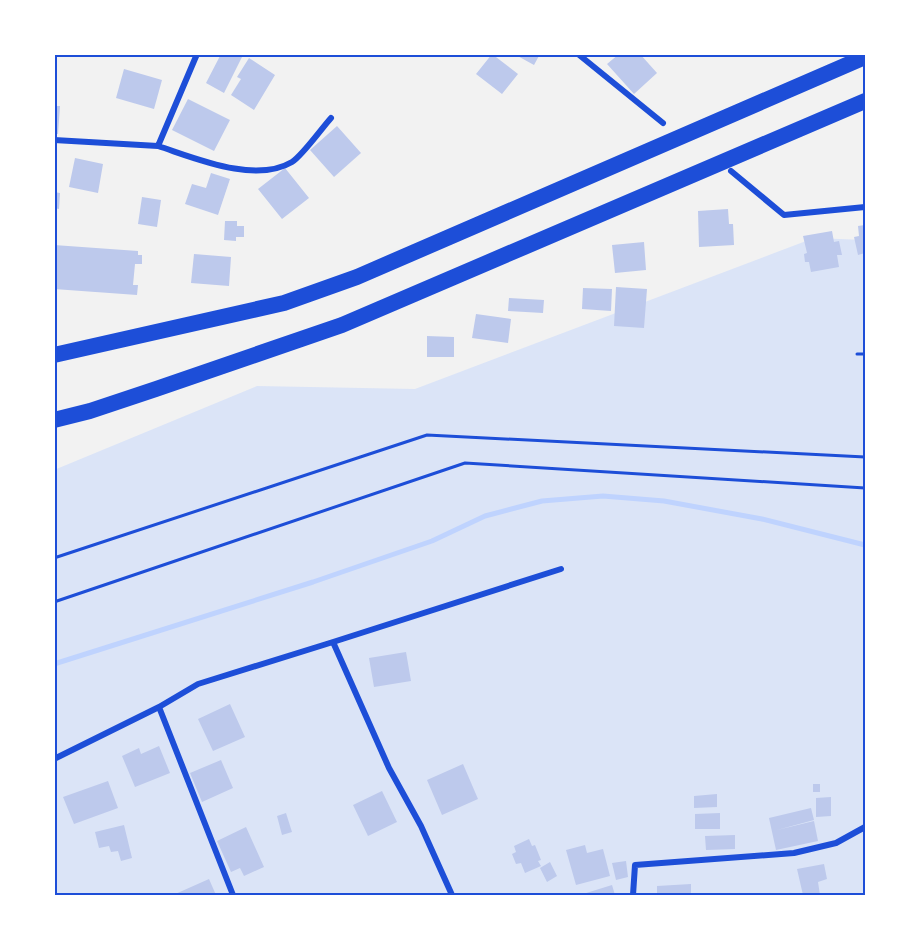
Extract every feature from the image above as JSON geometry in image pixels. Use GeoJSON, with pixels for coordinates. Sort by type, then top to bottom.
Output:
{"type":"FeatureCollection","features":[{"type":"Feature","properties":{"kind":"highway"},"geometry":{"type":"LineString","coordinates":[[54,355],[284,303],[357,277],[865,57]]}},
{"type":"Feature","properties":{"kind":"highway"},"geometry":{"type":"LineString","coordinates":[[54,420],[90,411],[342,324],[865,101]]}},
{"type":"Feature","properties":{"kind":"street"},"geometry":{"type":"LineString","coordinates":[[158,146],[197,54]]}},
{"type":"Feature","properties":{"kind":"street"},"geometry":{"type":"LineString","coordinates":[[578,54],[663,123]]}},
{"type":"Feature","properties":{"kind":"street"},"geometry":{"type":"LineString","coordinates":[[54,140],[158,146],[208,162],[249,171],[275,168],[293,162],[332,118]]}},
{"type":"Feature","properties":{"kind":"street"},"geometry":{"type":"LineString","coordinates":[[731,171],[784,215],[865,207]]}},
{"type":"Feature","properties":{"kind":"street"},"geometry":{"type":"LineString","coordinates":[[54,759],[159,707],[198,684],[561,569]]}},
{"type":"Feature","properties":{"kind":"street"},"geometry":{"type":"LineString","coordinates":[[333,642],[389,768],[421,826],[452,895]]}},
{"type":"Feature","properties":{"kind":"street"},"geometry":{"type":"LineString","coordinates":[[159,707],[233,895]]}},
{"type":"Feature","properties":{"kind":"street"},"geometry":{"type":"LineString","coordinates":[[633,895],[635,865],[794,853],[836,843],[865,827]]}},
{"type":"Feature","properties":{"kind":"path"},"geometry":{"type":"LineString","coordinates":[[856,354],[865,354]]}},
{"type":"Feature","properties":{"kind":"path"},"geometry":{"type":"LineString","coordinates":[[54,558],[427,435],[865,457]]}},
{"type":"Feature","properties":{"kind":"path"},"geometry":{"type":"LineString","coordinates":[[54,602],[465,463],[865,488]]}},
{"type":"Feature","properties":{"kind":"shaded area"},"geometry":{"type":"Polygon","coordinates":[[[814,238],[865,240],[865,895],[54,895],[54,470],[257,386],[415,389],[814,238]]]}},
{"type":"Feature","properties":{"kind":"building"},"geometry":{"type":"Polygon","coordinates":[[[221,54],[235,54],[242,57],[224,93],[206,83],[221,54]]]}},
{"type":"Feature","properties":{"kind":"building"},"geometry":{"type":"Polygon","coordinates":[[[492,54],[518,74],[502,94],[476,74],[492,54]]]}},
{"type":"Feature","properties":{"kind":"building"},"geometry":{"type":"Polygon","coordinates":[[[514,54],[540,54],[534,65],[514,54]]]}},
{"type":"Feature","properties":{"kind":"building"},"geometry":{"type":"Polygon","coordinates":[[[619,54],[640,54],[657,73],[634,94],[607,64],[619,54]]]}},
{"type":"Feature","properties":{"kind":"building"},"geometry":{"type":"Polygon","coordinates":[[[249,58],[275,75],[254,110],[231,95],[241,79],[237,77],[249,58]]]}},
{"type":"Feature","properties":{"kind":"building"},"geometry":{"type":"Polygon","coordinates":[[[124,69],[162,80],[154,109],[116,98],[124,69]]]}},
{"type":"Feature","properties":{"kind":"building"},"geometry":{"type":"Polygon","coordinates":[[[188,99],[230,120],[214,151],[172,130],[188,99]]]}},
{"type":"Feature","properties":{"kind":"building"},"geometry":{"type":"Polygon","coordinates":[[[54,106],[60,106],[58,134],[54,134],[54,106]]]}},
{"type":"Feature","properties":{"kind":"building"},"geometry":{"type":"Polygon","coordinates":[[[337,126],[361,153],[334,177],[310,150],[337,126]]]}},
{"type":"Feature","properties":{"kind":"building"},"geometry":{"type":"Polygon","coordinates":[[[75,158],[103,164],[98,193],[69,187],[75,158]]]}},
{"type":"Feature","properties":{"kind":"building"},"geometry":{"type":"Polygon","coordinates":[[[285,168],[309,198],[282,219],[258,189],[285,168]]]}},
{"type":"Feature","properties":{"kind":"building"},"geometry":{"type":"Polygon","coordinates":[[[211,173],[230,179],[218,215],[185,204],[192,184],[206,188],[211,173]]]}},
{"type":"Feature","properties":{"kind":"building"},"geometry":{"type":"Polygon","coordinates":[[[54,192],[60,193],[59,209],[54,208],[54,192]]]}},
{"type":"Feature","properties":{"kind":"building"},"geometry":{"type":"Polygon","coordinates":[[[142,197],[161,200],[157,227],[138,224],[142,197]]]}},
{"type":"Feature","properties":{"kind":"building"},"geometry":{"type":"Polygon","coordinates":[[[728,209],[729,224],[733,224],[734,245],[699,247],[698,211],[728,209]]]}},
{"type":"Feature","properties":{"kind":"building"},"geometry":{"type":"Polygon","coordinates":[[[225,221],[237,221],[237,226],[244,226],[244,237],[236,237],[236,241],[224,240],[225,221]]]}},
{"type":"Feature","properties":{"kind":"building"},"geometry":{"type":"Polygon","coordinates":[[[865,225],[865,253],[858,255],[854,237],[859,236],[858,226],[865,225]]]}},
{"type":"Feature","properties":{"kind":"building"},"geometry":{"type":"Polygon","coordinates":[[[832,231],[834,242],[839,241],[842,255],[837,255],[839,267],[811,272],[809,262],[805,262],[804,254],[807,253],[803,236],[832,231]]]}},
{"type":"Feature","properties":{"kind":"building"},"geometry":{"type":"Polygon","coordinates":[[[644,242],[646,270],[615,273],[612,245],[644,242]]]}},
{"type":"Feature","properties":{"kind":"building"},"geometry":{"type":"Polygon","coordinates":[[[54,245],[138,251],[138,255],[142,255],[142,264],[135,264],[133,285],[138,285],[137,295],[54,289],[54,245]]]}},
{"type":"Feature","properties":{"kind":"building"},"geometry":{"type":"Polygon","coordinates":[[[194,254],[231,257],[229,286],[191,283],[194,254]]]}},
{"type":"Feature","properties":{"kind":"building"},"geometry":{"type":"Polygon","coordinates":[[[616,287],[647,289],[644,328],[614,326],[616,287]]]}},
{"type":"Feature","properties":{"kind":"building"},"geometry":{"type":"Polygon","coordinates":[[[583,288],[612,289],[611,311],[582,309],[583,288]]]}},
{"type":"Feature","properties":{"kind":"building"},"geometry":{"type":"Polygon","coordinates":[[[509,298],[544,300],[543,313],[508,311],[509,298]]]}},
{"type":"Feature","properties":{"kind":"building"},"geometry":{"type":"Polygon","coordinates":[[[476,314],[511,319],[508,343],[472,338],[476,314]]]}},
{"type":"Feature","properties":{"kind":"building"},"geometry":{"type":"Polygon","coordinates":[[[427,336],[454,337],[454,357],[427,357],[427,336]]]}},
{"type":"Feature","properties":{"kind":"building"},"geometry":{"type":"Polygon","coordinates":[[[406,652],[411,681],[374,687],[369,658],[406,652]]]}},
{"type":"Feature","properties":{"kind":"building"},"geometry":{"type":"Polygon","coordinates":[[[230,704],[245,737],[213,751],[198,719],[230,704]]]}},
{"type":"Feature","properties":{"kind":"building"},"geometry":{"type":"Polygon","coordinates":[[[159,746],[170,773],[135,787],[122,756],[139,748],[141,754],[159,746]]]}},
{"type":"Feature","properties":{"kind":"building"},"geometry":{"type":"Polygon","coordinates":[[[221,760],[233,788],[202,802],[190,773],[221,760]]]}},
{"type":"Feature","properties":{"kind":"building"},"geometry":{"type":"Polygon","coordinates":[[[463,764],[478,799],[442,815],[427,780],[463,764]]]}},
{"type":"Feature","properties":{"kind":"building"},"geometry":{"type":"Polygon","coordinates":[[[108,781],[118,808],[74,824],[63,797],[108,781]]]}},
{"type":"Feature","properties":{"kind":"building"},"geometry":{"type":"Polygon","coordinates":[[[813,784],[820,784],[820,792],[813,792],[813,784]]]}},
{"type":"Feature","properties":{"kind":"building"},"geometry":{"type":"Polygon","coordinates":[[[382,791],[397,822],[368,836],[353,805],[382,791]]]}},
{"type":"Feature","properties":{"kind":"building"},"geometry":{"type":"Polygon","coordinates":[[[717,794],[717,807],[694,808],[694,796],[717,794]]]}},
{"type":"Feature","properties":{"kind":"building"},"geometry":{"type":"Polygon","coordinates":[[[831,797],[831,816],[816,817],[816,798],[831,797]]]}},
{"type":"Feature","properties":{"kind":"building"},"geometry":{"type":"Polygon","coordinates":[[[811,808],[814,820],[777,830],[814,821],[818,841],[776,850],[769,818],[811,808]]]}},
{"type":"Feature","properties":{"kind":"building"},"geometry":{"type":"Polygon","coordinates":[[[286,813],[292,832],[282,835],[277,816],[286,813]]]}},
{"type":"Feature","properties":{"kind":"building"},"geometry":{"type":"Polygon","coordinates":[[[720,813],[720,829],[695,829],[695,814],[720,813]]]}},
{"type":"Feature","properties":{"kind":"building"},"geometry":{"type":"Polygon","coordinates":[[[124,825],[132,858],[121,861],[118,851],[111,852],[109,846],[99,848],[95,832],[124,825]]]}},
{"type":"Feature","properties":{"kind":"building"},"geometry":{"type":"Polygon","coordinates":[[[246,827],[264,867],[244,876],[240,868],[231,872],[217,841],[246,827]]]}},
{"type":"Feature","properties":{"kind":"building"},"geometry":{"type":"Polygon","coordinates":[[[735,835],[735,849],[706,850],[705,836],[735,835]]]}},
{"type":"Feature","properties":{"kind":"building"},"geometry":{"type":"Polygon","coordinates":[[[529,839],[532,846],[535,845],[541,866],[525,873],[521,863],[516,864],[512,854],[516,852],[514,846],[529,839]]]}},
{"type":"Feature","properties":{"kind":"building"},"geometry":{"type":"Polygon","coordinates":[[[585,845],[587,853],[603,849],[610,876],[576,885],[566,850],[585,845]]]}},
{"type":"Feature","properties":{"kind":"building"},"geometry":{"type":"Polygon","coordinates":[[[626,861],[628,877],[616,880],[612,863],[626,861]]]}},
{"type":"Feature","properties":{"kind":"building"},"geometry":{"type":"Polygon","coordinates":[[[550,862],[557,876],[547,882],[540,868],[550,862]]]}},
{"type":"Feature","properties":{"kind":"building"},"geometry":{"type":"Polygon","coordinates":[[[824,864],[827,879],[818,882],[820,895],[803,895],[797,869],[824,864]]]}},
{"type":"Feature","properties":{"kind":"building"},"geometry":{"type":"Polygon","coordinates":[[[209,879],[216,895],[173,895],[209,879]]]}},
{"type":"Feature","properties":{"kind":"building"},"geometry":{"type":"Polygon","coordinates":[[[691,884],[691,895],[657,895],[657,886],[691,884]]]}},
{"type":"Feature","properties":{"kind":"building"},"geometry":{"type":"Polygon","coordinates":[[[612,885],[615,895],[583,895],[583,894],[612,885]]]}},
{"type":"Feature","properties":{"kind":"waterway"},"geometry":{"type":"LineString","coordinates":[[54,664],[313,582],[432,541],[485,516],[542,501],[603,496],[664,501],[762,519],[865,545]]}}]}
